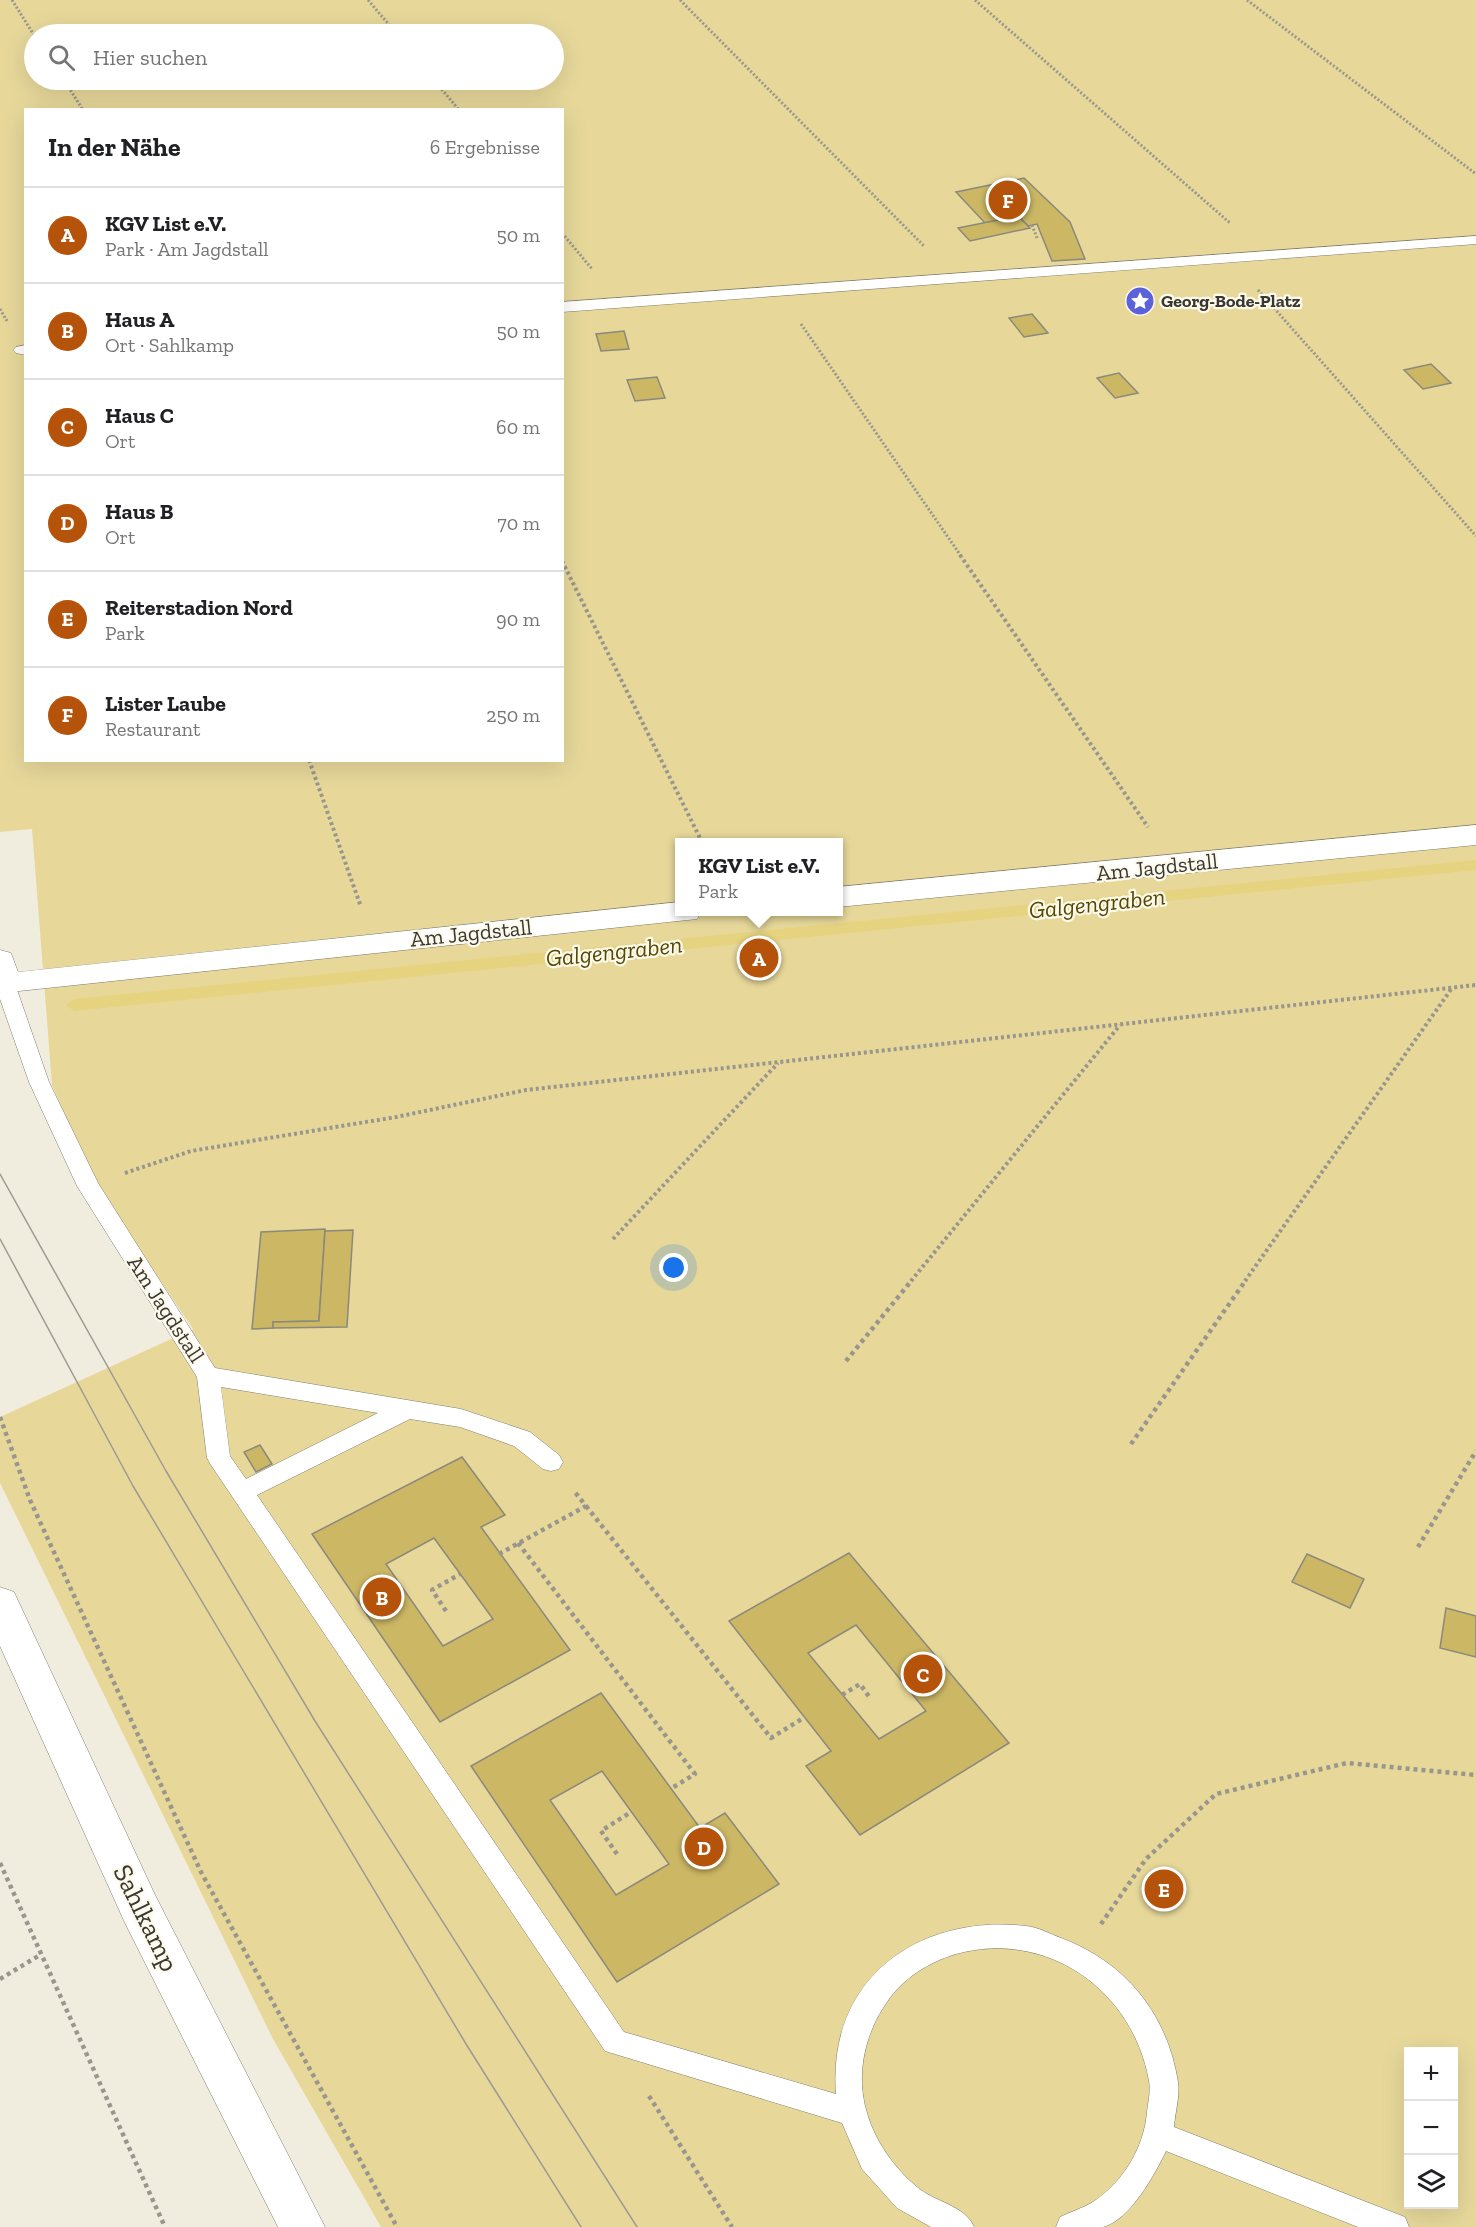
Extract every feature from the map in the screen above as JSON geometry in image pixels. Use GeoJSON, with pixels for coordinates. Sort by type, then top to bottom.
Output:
{"type":"FeatureCollection","features":[{"type":"Feature","properties":{"kind":"street","name":"Am Jagdstall"},"geometry":{"type":"LineString","coordinates":[[843,897],[1167,867],[1476,835]]}},
{"type":"Feature","properties":{"kind":"street","name":"Am Jagdstall"},"geometry":{"type":"LineString","coordinates":[[2,972],[371,943],[675,913]]}},
{"type":"Feature","properties":{"kind":"street","name":"Sahlkamp"},"geometry":{"type":"LineString","coordinates":[[0,1603],[140,1909],[302,2227]]}},
{"type":"Feature","properties":{"kind":"lane"},"geometry":{"type":"LineString","coordinates":[[564,308],[1476,240]]}},
{"type":"Feature","properties":{"kind":"lane","name":"Am Jagdstall"},"geometry":{"type":"LineString","coordinates":[[2,972],[39,1082],[88,1186],[208,1376],[460,1418],[522,1439],[551,1462]]}},
{"type":"Feature","properties":{"kind":"lane"},"geometry":{"type":"LineString","coordinates":[[208,1376],[219,1458],[615,2042],[852,2112]]}},
{"type":"Feature","properties":{"kind":"lane"},"geometry":{"type":"LineString","coordinates":[[242,1492],[406,1410]]}},
{"type":"Feature","properties":{"kind":"lane"},"geometry":{"type":"LineString","coordinates":[[960,2227],[907,2198],[872,2159],[852,2112],[848,2064],[860,2018],[887,1978],[929,1949],[977,1936],[1029,1938],[1079,1957],[1121,1989],[1150,2033],[1164,2084],[1159,2135],[1138,2178],[1103,2212],[1070,2227]]}},
{"type":"Feature","properties":{"kind":"lane"},"geometry":{"type":"LineString","coordinates":[[1159,2135],[1395,2227]]}},
{"type":"Feature","properties":{"kind":"path"},"geometry":{"type":"LineString","coordinates":[[12,0],[27,24]]}},
{"type":"Feature","properties":{"kind":"path"},"geometry":{"type":"LineString","coordinates":[[368,0],[388,24]]}},
{"type":"Feature","properties":{"kind":"path"},"geometry":{"type":"LineString","coordinates":[[680,0],[956,278]]}},
{"type":"Feature","properties":{"kind":"path"},"geometry":{"type":"LineString","coordinates":[[975,0],[1267,256]]}},
{"type":"Feature","properties":{"kind":"path"},"geometry":{"type":"LineString","coordinates":[[1247,0],[1476,174]]}},
{"type":"Feature","properties":{"kind":"path"},"geometry":{"type":"LineString","coordinates":[[70,90],[82,108]]}},
{"type":"Feature","properties":{"kind":"path"},"geometry":{"type":"LineString","coordinates":[[442,90],[457,108]]}},
{"type":"Feature","properties":{"kind":"path"},"geometry":{"type":"LineString","coordinates":[[1230,258],[1476,536]]}},
{"type":"Feature","properties":{"kind":"path"},"geometry":{"type":"LineString","coordinates":[[779,291],[1154,836],[1167,867]]}},
{"type":"Feature","properties":{"kind":"path"},"geometry":{"type":"LineString","coordinates":[[564,565],[700,838]]}},
{"type":"Feature","properties":{"kind":"path"},"geometry":{"type":"LineString","coordinates":[[310,762],[366,921],[371,943]]}},
{"type":"Feature","properties":{"kind":"path"},"geometry":{"type":"LineString","coordinates":[[88,1186],[191,1151],[396,1117],[526,1090],[1476,985]]}},
{"type":"Feature","properties":{"kind":"path"},"geometry":{"type":"LineString","coordinates":[[1131,1444],[1453,987]]}},
{"type":"Feature","properties":{"kind":"path"},"geometry":{"type":"LineString","coordinates":[[846,1360],[1121,1024]]}},
{"type":"Feature","properties":{"kind":"path"},"geometry":{"type":"LineString","coordinates":[[613,1239],[778,1062]]}},
{"type":"Feature","properties":{"kind":"path"},"geometry":{"type":"LineString","coordinates":[[0,1418],[30,1500],[201,1872],[397,2227]]}},
{"type":"Feature","properties":{"kind":"path"},"geometry":{"type":"LineString","coordinates":[[1418,1547],[1476,1451]]}},
{"type":"Feature","properties":{"kind":"path"},"geometry":{"type":"LineString","coordinates":[[551,1462],[771,1738],[805,1718]]}},
{"type":"Feature","properties":{"kind":"path"},"geometry":{"type":"LineString","coordinates":[[499,1554],[586,1506]]}},
{"type":"Feature","properties":{"kind":"path"},"geometry":{"type":"LineString","coordinates":[[518,1543],[695,1774],[672,1788]]}},
{"type":"Feature","properties":{"kind":"path"},"geometry":{"type":"LineString","coordinates":[[446,1611],[432,1590],[460,1575]]}},
{"type":"Feature","properties":{"kind":"path"},"geometry":{"type":"LineString","coordinates":[[842,1695],[860,1684],[870,1698]]}},
{"type":"Feature","properties":{"kind":"path"},"geometry":{"type":"LineString","coordinates":[[1079,1957],[1146,1859],[1216,1794],[1347,1763],[1476,1775]]}},
{"type":"Feature","properties":{"kind":"path"},"geometry":{"type":"LineString","coordinates":[[617,1854],[601,1831],[632,1812]]}},
{"type":"Feature","properties":{"kind":"path"},"geometry":{"type":"LineString","coordinates":[[0,1863],[165,2227]]}},
{"type":"Feature","properties":{"kind":"path"},"geometry":{"type":"LineString","coordinates":[[0,1979],[40,1955]]}},
{"type":"Feature","properties":{"kind":"path"},"geometry":{"type":"LineString","coordinates":[[615,2042],[732,2227]]}},
{"type":"Feature","properties":{"kind":"shaded area"},"geometry":{"type":"Polygon","coordinates":[[[0,0],[1476,0],[1476,2227],[381,2227],[273,2039],[0,1483],[0,1417],[193,1329],[94,1183],[52,1085],[32,829],[0,832],[0,0]]]}},
{"type":"Feature","properties":{"kind":"building"},"geometry":{"type":"Polygon","coordinates":[[[1024,178],[1070,222],[1085,259],[1052,261],[1037,224],[1028,226],[1018,216],[985,223],[956,192],[1024,178]]]}},
{"type":"Feature","properties":{"kind":"building"},"geometry":{"type":"Polygon","coordinates":[[[1018,216],[1030,228],[970,241],[958,228],[1018,216]]]}},
{"type":"Feature","properties":{"kind":"building"},"geometry":{"type":"Polygon","coordinates":[[[1032,314],[1048,333],[1024,337],[1009,318],[1032,314]]]}},
{"type":"Feature","properties":{"kind":"building"},"geometry":{"type":"Polygon","coordinates":[[[624,331],[629,349],[601,351],[596,334],[624,331]]]}},
{"type":"Feature","properties":{"kind":"building"},"geometry":{"type":"Polygon","coordinates":[[[1431,364],[1451,383],[1423,389],[1404,370],[1431,364]]]}},
{"type":"Feature","properties":{"kind":"building"},"geometry":{"type":"Polygon","coordinates":[[[1119,373],[1138,393],[1115,398],[1097,378],[1119,373]]]}},
{"type":"Feature","properties":{"kind":"building"},"geometry":{"type":"Polygon","coordinates":[[[657,377],[665,398],[635,401],[627,380],[657,377]]]}},
{"type":"Feature","properties":{"kind":"building"},"geometry":{"type":"Polygon","coordinates":[[[325,1229],[319,1321],[273,1322],[273,1328],[252,1329],[261,1232],[325,1229]]]}},
{"type":"Feature","properties":{"kind":"building"},"geometry":{"type":"Polygon","coordinates":[[[353,1230],[347,1327],[273,1328],[273,1322],[319,1321],[325,1231],[353,1230]]]}},
{"type":"Feature","properties":{"kind":"building"},"geometry":{"type":"Polygon","coordinates":[[[260,1445],[272,1464],[256,1472],[244,1452],[260,1445]]]}},
{"type":"Feature","properties":{"kind":"building"},"geometry":{"type":"Polygon","coordinates":[[[462,1457],[505,1515],[481,1527],[570,1650],[440,1722],[312,1534],[462,1457]],[[434,1538],[386,1564],[443,1646],[493,1619],[434,1538]]]}},
{"type":"Feature","properties":{"kind":"building"},"geometry":{"type":"Polygon","coordinates":[[[849,1553],[1009,1743],[860,1835],[806,1766],[831,1751],[729,1621],[849,1553]],[[856,1625],[808,1653],[879,1739],[926,1711],[856,1625]]]}},
{"type":"Feature","properties":{"kind":"building"},"geometry":{"type":"Polygon","coordinates":[[[1307,1554],[1364,1579],[1350,1608],[1292,1582],[1307,1554]]]}},
{"type":"Feature","properties":{"kind":"building"},"geometry":{"type":"Polygon","coordinates":[[[1446,1608],[1476,1616],[1476,1657],[1440,1648],[1446,1608]]]}},
{"type":"Feature","properties":{"kind":"building"},"geometry":{"type":"Polygon","coordinates":[[[601,1693],[700,1828],[725,1813],[779,1884],[617,1982],[471,1766],[601,1693]],[[602,1771],[550,1800],[616,1895],[669,1864],[602,1771]]]}},
{"type":"Feature","properties":{"kind":"waterway","name":"Galgengraben"},"geometry":{"type":"LineString","coordinates":[[74,1005],[1476,865]]}},
{"type":"Feature","properties":{"kind":"tram line"},"geometry":{"type":"LineString","coordinates":[[0,1174],[166,1471],[315,1721],[637,2227]]}},
{"type":"Feature","properties":{"kind":"tram line"},"geometry":{"type":"LineString","coordinates":[[0,1239],[133,1486],[466,2044],[581,2227]]}},
{"type":"Feature","properties":{"kind":"place","name":"Lister Laube"},"geometry":{"type":"Point","coordinates":[1008,200]}},
{"type":"Feature","properties":{"kind":"place","name":"Georg-Bode-Platz"},"geometry":{"type":"Point","coordinates":[1140,301]}},
{"type":"Feature","properties":{"kind":"place","name":"KGV List e.V."},"geometry":{"type":"Point","coordinates":[759,958]}},
{"type":"Feature","properties":{"kind":"place","name":"Haus A"},"geometry":{"type":"Point","coordinates":[382,1597]}},
{"type":"Feature","properties":{"kind":"place","name":"Haus C"},"geometry":{"type":"Point","coordinates":[923,1674]}},
{"type":"Feature","properties":{"kind":"place","name":"Haus B"},"geometry":{"type":"Point","coordinates":[704,1847]}},
{"type":"Feature","properties":{"kind":"place","name":"Reiterstadion Nord"},"geometry":{"type":"Point","coordinates":[1164,1889]}}]}
